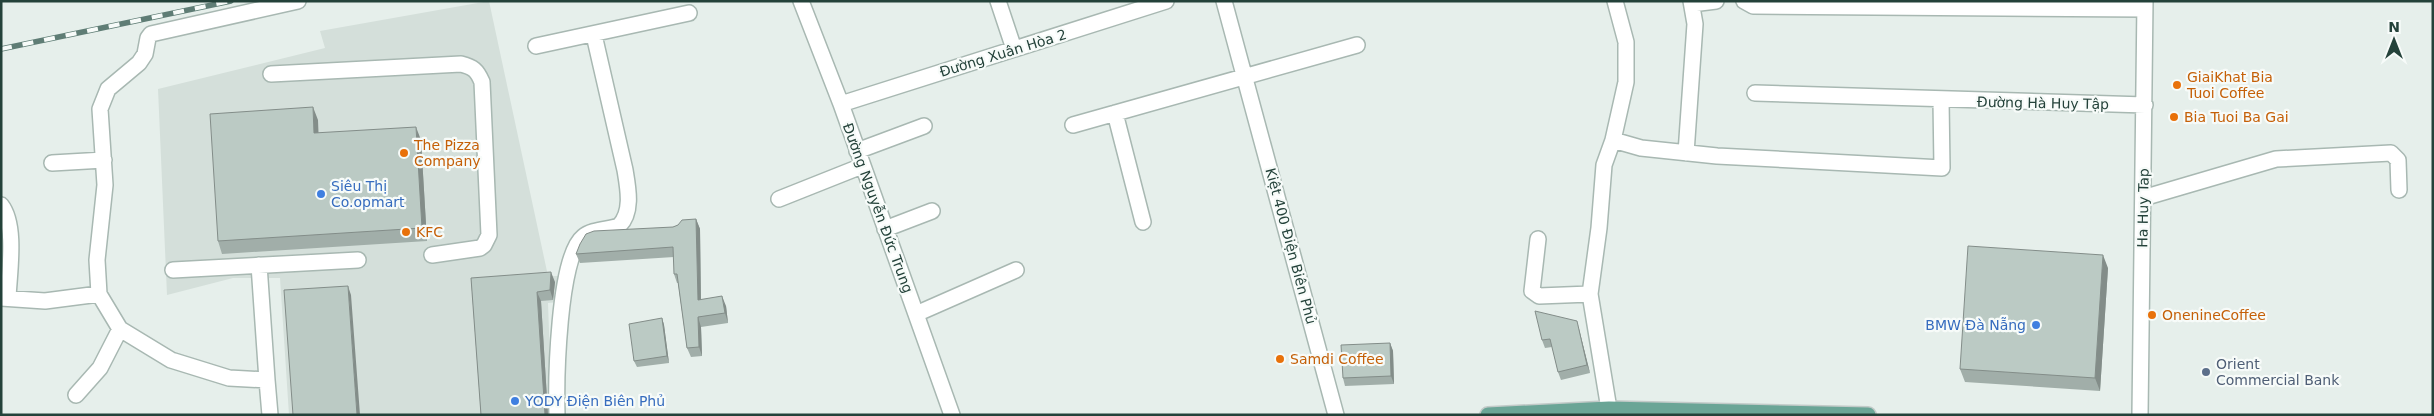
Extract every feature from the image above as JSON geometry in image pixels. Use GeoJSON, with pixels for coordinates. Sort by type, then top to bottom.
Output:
{"type":"FeatureCollection","features":[{"type":"Feature","properties":{"kind":"main road"},"geometry":{"type":"LineString","coordinates":[[1488,415],[1609,409],[1868,415]]}},
{"type":"Feature","properties":{"kind":"street"},"geometry":{"type":"LineString","coordinates":[[267,380],[229,378],[170,360],[120,329],[99,294],[97,260],[105,186],[100,117],[103,98],[108,89],[139,64],[145,54],[148,38],[151,34],[298,1]]}},
{"type":"Feature","properties":{"kind":"street","name":"Đường Nguyễn Đức Trung"},"geometry":{"type":"LineString","coordinates":[[801,1],[841,104],[952,415]]}},
{"type":"Feature","properties":{"kind":"street"},"geometry":{"type":"LineString","coordinates":[[998,1],[1014,49]]}},
{"type":"Feature","properties":{"kind":"street","name":"Đường Xuân Hòa 2"},"geometry":{"type":"LineString","coordinates":[[841,104],[1166,1]]}},
{"type":"Feature","properties":{"kind":"street","name":"Kiệt 400 Điện Biên Phủ"},"geometry":{"type":"LineString","coordinates":[[1224,1],[1336,415]]}},
{"type":"Feature","properties":{"kind":"street"},"geometry":{"type":"LineString","coordinates":[[1609,409],[1590,294],[1599,228],[1604,165],[1613,140],[1626,82],[1626,42],[1615,1]]}},
{"type":"Feature","properties":{"kind":"street"},"geometry":{"type":"LineString","coordinates":[[1686,153],[1695,24],[1691,3],[1716,1]]}},
{"type":"Feature","properties":{"kind":"street"},"geometry":{"type":"LineString","coordinates":[[1749,4],[2145,5]]}},
{"type":"Feature","properties":{"kind":"street","name":"Ha Huy Tap"},"geometry":{"type":"LineString","coordinates":[[2140,415],[2145,5]]}},
{"type":"Feature","properties":{"kind":"street"},"geometry":{"type":"LineString","coordinates":[[536,46],[689,13]]}},
{"type":"Feature","properties":{"kind":"street"},"geometry":{"type":"LineString","coordinates":[[557,415],[558,345],[567,278],[575,248],[583,237],[630,224],[625,170],[594,35]]}},
{"type":"Feature","properties":{"kind":"street"},"geometry":{"type":"LineString","coordinates":[[1073,125],[1357,46]]}},
{"type":"Feature","properties":{"kind":"street"},"geometry":{"type":"LineString","coordinates":[[272,74],[461,64],[472,67],[482,82],[489,235],[484,245],[480,248],[432,255]]}},
{"type":"Feature","properties":{"kind":"street","name":"Đường Hà Huy Tập"},"geometry":{"type":"LineString","coordinates":[[1755,93],[2145,105]]}},
{"type":"Feature","properties":{"kind":"street"},"geometry":{"type":"LineString","coordinates":[[1613,140],[1641,148],[1717,156],[1942,168],[1941,100]]}},
{"type":"Feature","properties":{"kind":"street"},"geometry":{"type":"LineString","coordinates":[[1115,113],[1143,222]]}},
{"type":"Feature","properties":{"kind":"street"},"geometry":{"type":"LineString","coordinates":[[857,151],[924,126]]}},
{"type":"Feature","properties":{"kind":"street"},"geometry":{"type":"LineString","coordinates":[[2144,198],[2276,159],[2391,154],[2398,160],[2399,190]]}},
{"type":"Feature","properties":{"kind":"street"},"geometry":{"type":"LineString","coordinates":[[52,163],[104,160]]}},
{"type":"Feature","properties":{"kind":"street"},"geometry":{"type":"LineString","coordinates":[[778,199],[862,166]]}},
{"type":"Feature","properties":{"kind":"street"},"geometry":{"type":"LineString","coordinates":[[1,205],[6,210],[11,244],[5,298],[45,301],[99,294]]}},
{"type":"Feature","properties":{"kind":"street"},"geometry":{"type":"LineString","coordinates":[[885,229],[932,211]]}},
{"type":"Feature","properties":{"kind":"street"},"geometry":{"type":"LineString","coordinates":[[1538,240],[1532,291],[1539,296],[1590,294]]}},
{"type":"Feature","properties":{"kind":"street"},"geometry":{"type":"LineString","coordinates":[[173,270],[358,260]]}},
{"type":"Feature","properties":{"kind":"street"},"geometry":{"type":"LineString","coordinates":[[259,265],[270,415]]}},
{"type":"Feature","properties":{"kind":"street"},"geometry":{"type":"LineString","coordinates":[[916,314],[1016,270]]}},
{"type":"Feature","properties":{"kind":"street"},"geometry":{"type":"LineString","coordinates":[[76,395],[100,368],[120,329]]}},
{"type":"Feature","properties":{"kind":"shaded area"},"geometry":{"type":"Polygon","coordinates":[[[489,1],[548,276],[558,276],[559,302],[548,303],[552,415],[289,415],[280,278],[233,278],[167,295],[158,89],[325,48],[320,31],[489,1]]]}},
{"type":"Feature","properties":{"kind":"building","name":"Siêu Thị Co.opmart"},"geometry":{"type":"Polygon","coordinates":[[[313,107],[314,133],[416,127],[422,228],[218,241],[210,114],[313,107]]]}},
{"type":"Feature","properties":{"kind":"building"},"geometry":{"type":"Polygon","coordinates":[[[696,219],[698,300],[722,296],[725,313],[698,317],[699,347],[687,348],[677,274],[674,274],[673,247],[576,254],[586,234],[594,231],[673,227],[682,220],[696,219]]]}},
{"type":"Feature","properties":{"kind":"building","name":"BMW Đà Nẵng"},"geometry":{"type":"Polygon","coordinates":[[[1968,246],[2103,255],[2095,378],[1960,369],[1968,246]]]}},
{"type":"Feature","properties":{"kind":"building"},"geometry":{"type":"Polygon","coordinates":[[[551,272],[550,290],[537,292],[545,415],[481,415],[471,278],[551,272]]]}},
{"type":"Feature","properties":{"kind":"building"},"geometry":{"type":"Polygon","coordinates":[[[348,286],[357,415],[293,415],[284,290],[348,286]]]}},
{"type":"Feature","properties":{"kind":"building"},"geometry":{"type":"Polygon","coordinates":[[[1535,311],[1577,321],[1587,365],[1558,372],[1550,339],[1542,340],[1535,311]]]}},
{"type":"Feature","properties":{"kind":"building"},"geometry":{"type":"Polygon","coordinates":[[[662,318],[667,356],[634,361],[629,324],[662,318]]]}},
{"type":"Feature","properties":{"kind":"building"},"geometry":{"type":"Polygon","coordinates":[[[1390,343],[1391,376],[1343,378],[1341,345],[1390,343]]]}},
{"type":"Feature","properties":{"kind":"railway"},"geometry":{"type":"LineString","coordinates":[[1,49],[231,1]]}},
{"type":"Feature","properties":{"kind":"place","name":"GiaiKhat Bia Tuoi Coffee"},"geometry":{"type":"Point","coordinates":[2177,85]}},
{"type":"Feature","properties":{"kind":"place","name":"Bia Tuoi Ba Gai"},"geometry":{"type":"Point","coordinates":[2174,117]}},
{"type":"Feature","properties":{"kind":"place","name":"The Pizza Company"},"geometry":{"type":"Point","coordinates":[404,153]}},
{"type":"Feature","properties":{"kind":"place","name":"Siêu Thị Co.opmart"},"geometry":{"type":"Point","coordinates":[321,194]}},
{"type":"Feature","properties":{"kind":"place","name":"KFC"},"geometry":{"type":"Point","coordinates":[406,232]}},
{"type":"Feature","properties":{"kind":"place","name":"OnenineCoffee"},"geometry":{"type":"Point","coordinates":[2152,315]}},
{"type":"Feature","properties":{"kind":"place","name":"BMW Đà Nẵng"},"geometry":{"type":"Point","coordinates":[2036,325]}},
{"type":"Feature","properties":{"kind":"place","name":"Samdi Coffee"},"geometry":{"type":"Point","coordinates":[1280,359]}},
{"type":"Feature","properties":{"kind":"place","name":"Orient Commercial Bank"},"geometry":{"type":"Point","coordinates":[2206,372]}},
{"type":"Feature","properties":{"kind":"place","name":"YODY Điện Biên Phủ"},"geometry":{"type":"Point","coordinates":[515,401]}}]}
